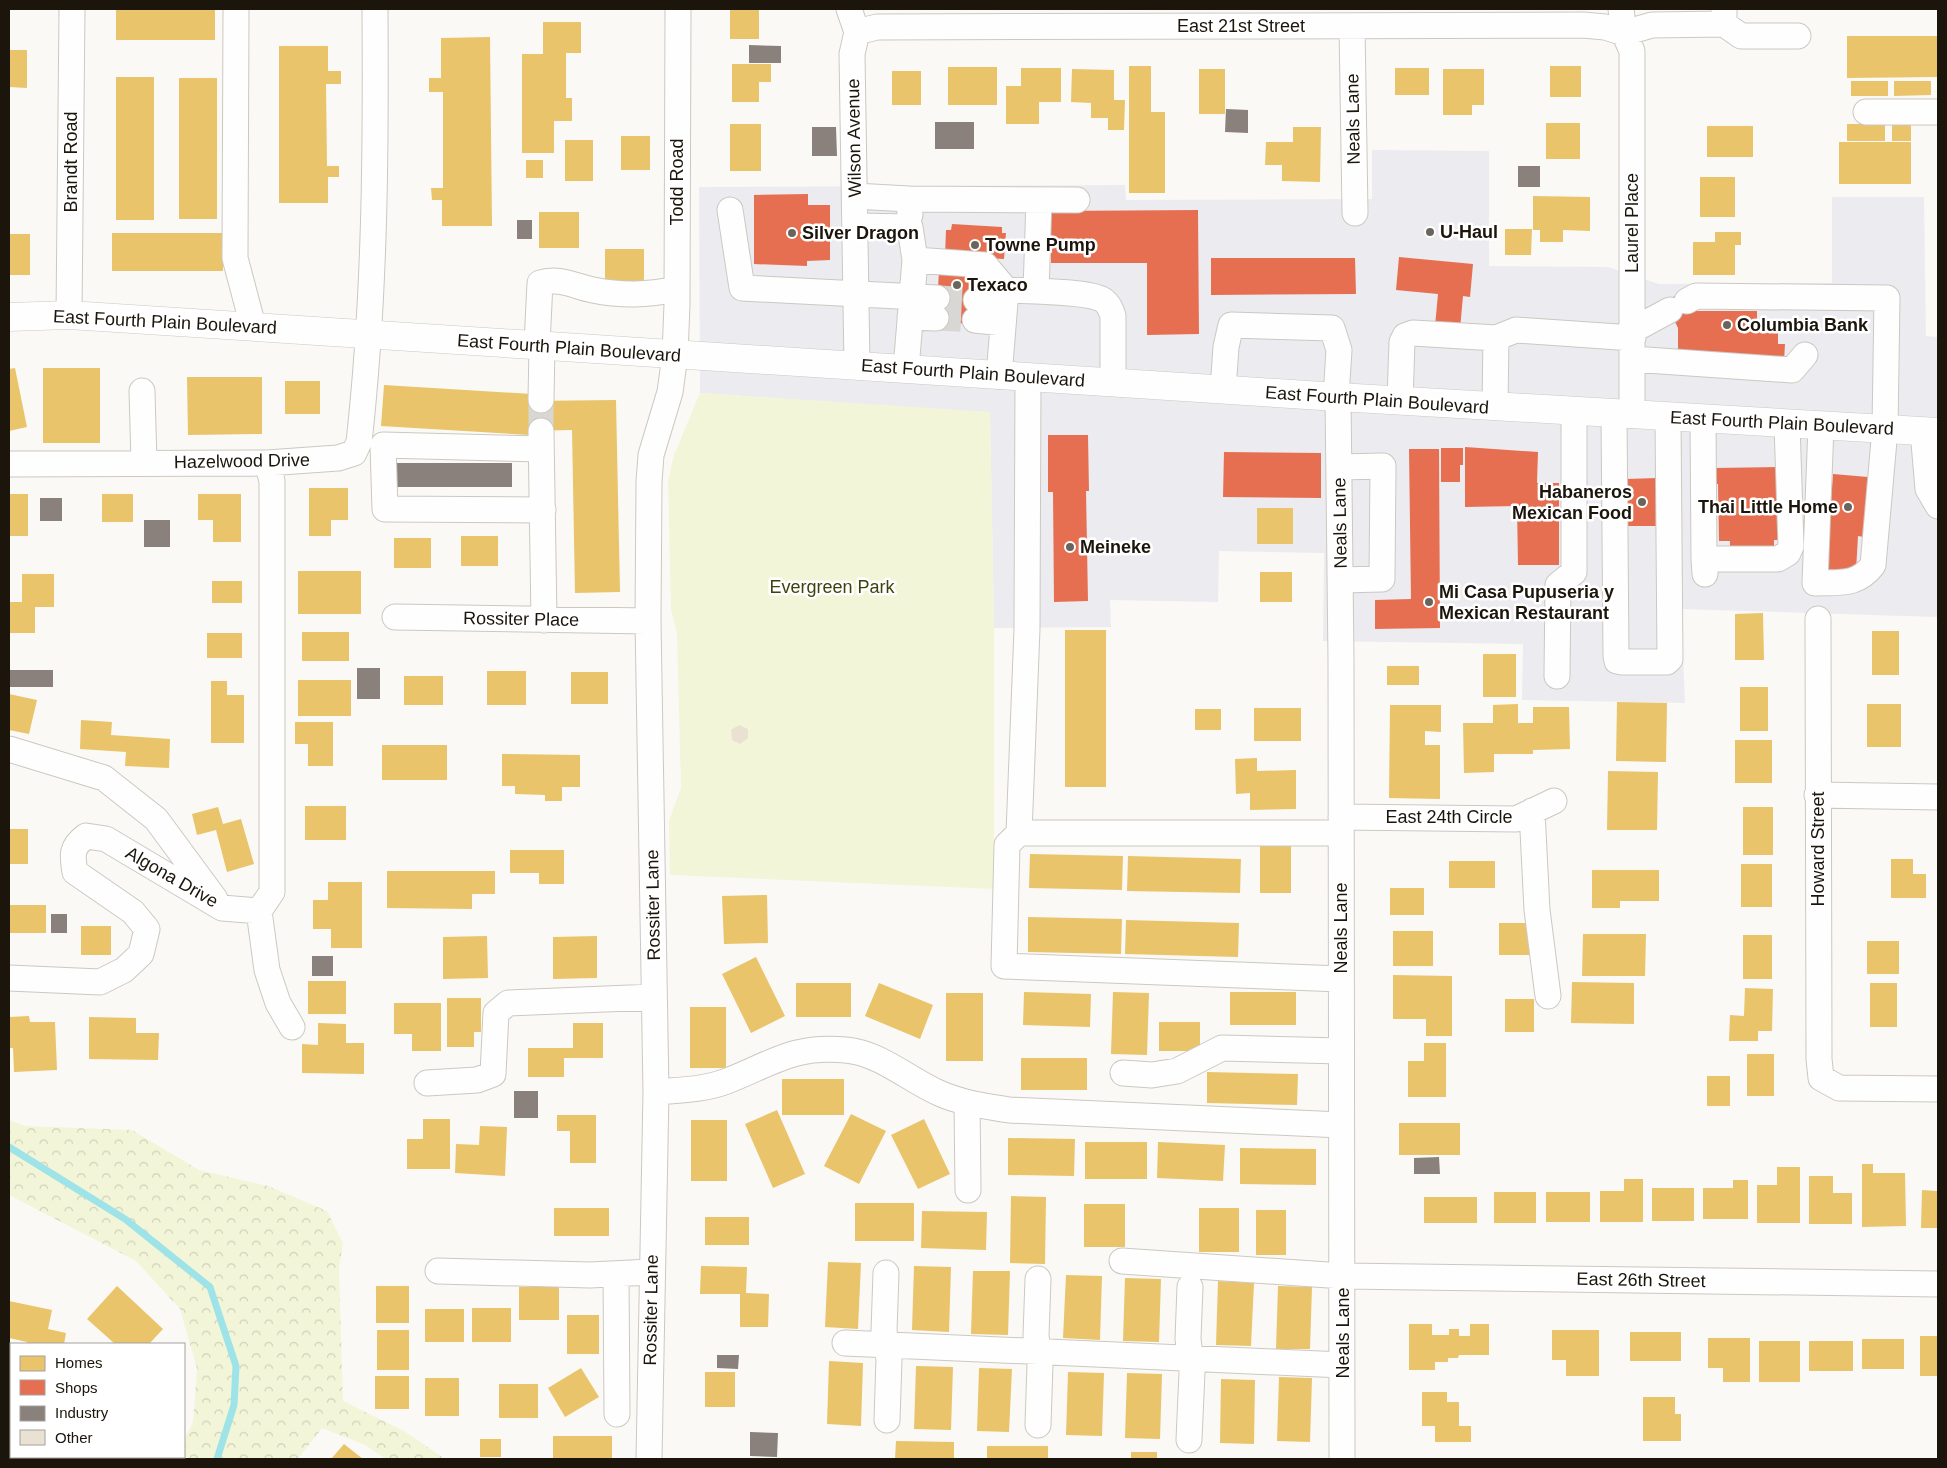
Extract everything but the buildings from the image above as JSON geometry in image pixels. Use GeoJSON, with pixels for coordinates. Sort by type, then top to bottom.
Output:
{"type":"FeatureCollection","features":[{"type":"Feature","properties":{"kind":"main road","name":"East Fourth Plain Boulevard"},"geometry":{"type":"LineString","coordinates":[[9,317],[70,315],[675,355],[857,365],[1000,376],[1623,415],[1931,432]]}},
{"type":"Feature","properties":{"kind":"street","name":"Brandt Road"},"geometry":{"type":"LineString","coordinates":[[70,315],[72,9]]}},
{"type":"Feature","properties":{"kind":"street"},"geometry":{"type":"LineString","coordinates":[[236,9],[235,258],[252,326]]}},
{"type":"Feature","properties":{"kind":"street"},"geometry":{"type":"LineString","coordinates":[[369,334],[376,112],[375,9]]}},
{"type":"Feature","properties":{"kind":"street","name":"Todd Road"},"geometry":{"type":"LineString","coordinates":[[675,355],[678,9]]}},
{"type":"Feature","properties":{"kind":"street"},"geometry":{"type":"LineString","coordinates":[[849,9],[857,32]]}},
{"type":"Feature","properties":{"kind":"street"},"geometry":{"type":"LineString","coordinates":[[1623,21],[1652,25],[1724,16],[1741,36],[1798,36]]}},
{"type":"Feature","properties":{"kind":"street","name":"East 21st Street"},"geometry":{"type":"LineString","coordinates":[[857,32],[877,26],[1114,17],[1292,17],[1352,26],[1379,17],[1534,17],[1605,26],[1623,21]]}},
{"type":"Feature","properties":{"kind":"street","name":"Laurel Place"},"geometry":{"type":"LineString","coordinates":[[1623,21],[1632,51],[1633,342],[1623,415],[1616,656],[1617,661],[1622,662],[1667,662],[1670,659],[1668,417]]}},
{"type":"Feature","properties":{"kind":"street","name":"Neals Lane"},"geometry":{"type":"LineString","coordinates":[[1352,26],[1355,213]]}},
{"type":"Feature","properties":{"kind":"street","name":"Wilson Avenue"},"geometry":{"type":"LineString","coordinates":[[857,32],[852,54],[857,365]]}},
{"type":"Feature","properties":{"kind":"street"},"geometry":{"type":"LineString","coordinates":[[1866,112],[1938,112]]}},
{"type":"Feature","properties":{"kind":"street"},"geometry":{"type":"LineString","coordinates":[[855,196],[909,199],[1077,200]]}},
{"type":"Feature","properties":{"kind":"street"},"geometry":{"type":"LineString","coordinates":[[906,369],[915,260],[910,227],[909,199]]}},
{"type":"Feature","properties":{"kind":"street"},"geometry":{"type":"LineString","coordinates":[[1036,291],[1039,200]]}},
{"type":"Feature","properties":{"kind":"street"},"geometry":{"type":"LineString","coordinates":[[730,210],[742,288],[856,294],[911,307],[937,308]]}},
{"type":"Feature","properties":{"kind":"street"},"geometry":{"type":"LineString","coordinates":[[855,226],[910,227]]}},
{"type":"Feature","properties":{"kind":"street"},"geometry":{"type":"LineString","coordinates":[[915,260],[985,265],[1005,305],[1000,376]]}},
{"type":"Feature","properties":{"kind":"street"},"geometry":{"type":"LineString","coordinates":[[541,400],[540,283],[553,279],[593,290],[646,295],[677,289]]}},
{"type":"Feature","properties":{"kind":"street"},"geometry":{"type":"LineString","coordinates":[[975,310],[1005,305],[1036,291],[1089,296],[1102,300],[1111,307],[1113,316],[1113,383]]}},
{"type":"Feature","properties":{"kind":"street"},"geometry":{"type":"LineString","coordinates":[[1633,342],[1678,306],[1696,296],[1887,298],[1885,429],[1873,565],[1864,577],[1845,582],[1815,583],[1821,426]]}},
{"type":"Feature","properties":{"kind":"street","name":"Neals Lane"},"geometry":{"type":"LineString","coordinates":[[1223,390],[1226,347],[1231,325],[1332,328],[1339,350],[1337,397],[1340,580],[1342,1459]]}},
{"type":"Feature","properties":{"kind":"street"},"geometry":{"type":"LineString","coordinates":[[1400,401],[1402,342],[1405,336],[1413,333],[1496,338],[1516,330],[1633,342],[1792,370],[1805,355]]}},
{"type":"Feature","properties":{"kind":"street","name":"Hazelwood Drive"},"geometry":{"type":"LineString","coordinates":[[9,464],[267,462],[338,458],[354,453],[360,442],[369,334]]}},
{"type":"Feature","properties":{"kind":"street"},"geometry":{"type":"LineString","coordinates":[[1495,407],[1496,338]]}},
{"type":"Feature","properties":{"kind":"street","name":"Rossiter Lane"},"geometry":{"type":"LineString","coordinates":[[649,1459],[651,1272],[656,1092],[648,621],[651,455],[670,392],[675,355]]}},
{"type":"Feature","properties":{"kind":"street"},"geometry":{"type":"LineString","coordinates":[[1028,377],[1027,629],[1019,833],[1007,845],[1004,966],[1341,979]]}},
{"type":"Feature","properties":{"kind":"street"},"geometry":{"type":"LineString","coordinates":[[142,391],[144,463]]}},
{"type":"Feature","properties":{"kind":"street"},"geometry":{"type":"LineString","coordinates":[[1556,676],[1558,585],[1574,572],[1574,412]]}},
{"type":"Feature","properties":{"kind":"street"},"geometry":{"type":"LineString","coordinates":[[1703,419],[1704,567],[1778,559],[1788,552],[1791,546],[1787,424]]}},
{"type":"Feature","properties":{"kind":"street"},"geometry":{"type":"LineString","coordinates":[[1931,432],[1928,489],[1938,506]]}},
{"type":"Feature","properties":{"kind":"street"},"geometry":{"type":"LineString","coordinates":[[543,510],[385,509],[383,445],[541,440],[543,510],[544,620]]}},
{"type":"Feature","properties":{"kind":"street"},"geometry":{"type":"LineString","coordinates":[[267,462],[272,491],[272,892],[259,911],[267,970],[278,1003],[292,1027]]}},
{"type":"Feature","properties":{"kind":"street"},"geometry":{"type":"LineString","coordinates":[[1339,467],[1383,466],[1382,579],[1340,580]]}},
{"type":"Feature","properties":{"kind":"street","name":"Rossiter Place"},"geometry":{"type":"LineString","coordinates":[[395,617],[648,621]]}},
{"type":"Feature","properties":{"kind":"street","name":"Howard Street"},"geometry":{"type":"LineString","coordinates":[[1818,619],[1819,1059],[1822,1078],[1839,1088],[1938,1089]]}},
{"type":"Feature","properties":{"kind":"street"},"geometry":{"type":"LineString","coordinates":[[9,749],[104,778],[156,819],[222,908]]}},
{"type":"Feature","properties":{"kind":"street"},"geometry":{"type":"LineString","coordinates":[[1817,795],[1938,797]]}},
{"type":"Feature","properties":{"kind":"street","name":"East 24th Circle"},"geometry":{"type":"LineString","coordinates":[[1019,833],[1516,819],[1554,801]]}},
{"type":"Feature","properties":{"kind":"street"},"geometry":{"type":"LineString","coordinates":[[1532,811],[1537,910],[1548,996]]}},
{"type":"Feature","properties":{"kind":"street","name":"Algona Drive"},"geometry":{"type":"LineString","coordinates":[[9,978],[100,982],[124,970],[140,954],[147,930],[133,912],[75,872],[71,854],[77,843],[86,836],[106,839],[222,908],[259,911]]}},
{"type":"Feature","properties":{"kind":"street"},"geometry":{"type":"LineString","coordinates":[[427,1083],[477,1080],[493,1074],[496,1013],[508,1003],[654,997]]}},
{"type":"Feature","properties":{"kind":"street"},"geometry":{"type":"LineString","coordinates":[[1123,1073],[1152,1075],[1177,1071],[1222,1048],[1341,1051]]}},
{"type":"Feature","properties":{"kind":"street"},"geometry":{"type":"LineString","coordinates":[[656,1092],[691,1090],[726,1082],[773,1059],[806,1050],[848,1050],[874,1058],[938,1093],[967,1103],[1009,1110],[1341,1125]]}},
{"type":"Feature","properties":{"kind":"street"},"geometry":{"type":"LineString","coordinates":[[967,1103],[968,1190]]}},
{"type":"Feature","properties":{"kind":"street","name":"East 26th Street"},"geometry":{"type":"LineString","coordinates":[[1122,1261],[1343,1276],[1938,1284]]}},
{"type":"Feature","properties":{"kind":"street"},"geometry":{"type":"LineString","coordinates":[[438,1271],[616,1274],[651,1272]]}},
{"type":"Feature","properties":{"kind":"street"},"geometry":{"type":"LineString","coordinates":[[886,1273],[884,1331],[889,1359],[887,1420]]}},
{"type":"Feature","properties":{"kind":"street"},"geometry":{"type":"LineString","coordinates":[[616,1274],[617,1414]]}},
{"type":"Feature","properties":{"kind":"street"},"geometry":{"type":"LineString","coordinates":[[1038,1279],[1036,1336],[1039,1353],[1038,1425]]}},
{"type":"Feature","properties":{"kind":"street"},"geometry":{"type":"LineString","coordinates":[[1189,1440],[1192,1372],[1188,1339],[1190,1287]]}},
{"type":"Feature","properties":{"kind":"street"},"geometry":{"type":"LineString","coordinates":[[845,1343],[1342,1365]]}},
{"type":"Feature","properties":{"kind":"shaded area"},"geometry":{"type":"Polygon","coordinates":[[[1372,150],[1489,151],[1489,266],[1608,267],[1659,284],[1832,283],[1832,197],[1924,197],[1926,336],[1938,337],[1938,617],[1681,609],[1685,703],[1522,700],[1523,644],[1323,641],[1324,553],[1219,551],[1218,602],[1110,600],[1111,627],[994,628],[990,413],[700,393],[699,187],[1125,185],[1126,200],[1372,199],[1372,150]]]}},
{"type":"Feature","properties":{"kind":"green space","name":"Evergreen Park"},"geometry":{"type":"Polygon","coordinates":[[[700,393],[990,412],[994,628],[994,889],[670,875],[669,821],[681,788],[677,634],[671,609],[668,481],[674,455],[700,393]]]}},
{"type":"Feature","properties":{"kind":"green space"},"geometry":{"type":"Polygon","coordinates":[[[9,1120],[26,1126],[132,1130],[199,1170],[268,1186],[327,1211],[343,1243],[339,1268],[343,1401],[404,1431],[445,1459],[386,1459],[365,1445],[322,1428],[298,1459],[174,1459],[185,1458],[185,1438],[193,1422],[197,1369],[180,1309],[136,1261],[9,1195],[9,1120]]]}},
{"type":"Feature","properties":{"kind":"green space"},"geometry":{"type":"Polygon","coordinates":[[[9,1381],[10,1458],[111,1459],[9,1459],[9,1381]]]}},
{"type":"Feature","properties":{"kind":"waterway"},"geometry":{"type":"LineString","coordinates":[[9,1147],[125,1219],[210,1287],[236,1366],[234,1405],[217,1459]]}},
{"type":"Feature","properties":{"kind":"tunnel"},"geometry":{"type":"LineString","coordinates":[[937,298],[976,300]]}},
{"type":"Feature","properties":{"kind":"tunnel"},"geometry":{"type":"LineString","coordinates":[[936,318],[975,320]]}},
{"type":"Feature","properties":{"kind":"tunnel"},"geometry":{"type":"LineString","coordinates":[[541,400],[541,431]]}},
{"type":"Feature","properties":{"kind":"place","name":"U-Haul"},"geometry":{"type":"Point","coordinates":[1430,232]}},
{"type":"Feature","properties":{"kind":"place","name":"Silver Dragon"},"geometry":{"type":"Point","coordinates":[792,233]}},
{"type":"Feature","properties":{"kind":"place","name":"Towne Pump"},"geometry":{"type":"Point","coordinates":[975,245]}},
{"type":"Feature","properties":{"kind":"place","name":"Texaco"},"geometry":{"type":"Point","coordinates":[957,285]}},
{"type":"Feature","properties":{"kind":"place","name":"Columbia Bank"},"geometry":{"type":"Point","coordinates":[1727,325]}},
{"type":"Feature","properties":{"kind":"place","name":"Habaneros Mexican Food"},"geometry":{"type":"Point","coordinates":[1642,502]}},
{"type":"Feature","properties":{"kind":"place","name":"Thai Little Home"},"geometry":{"type":"Point","coordinates":[1848,507]}},
{"type":"Feature","properties":{"kind":"place","name":"Meineke"},"geometry":{"type":"Point","coordinates":[1070,547]}},
{"type":"Feature","properties":{"kind":"place","name":"Mi Casa Pupuseria y Mexican Restaurant"},"geometry":{"type":"Point","coordinates":[1429,602]}}]}
